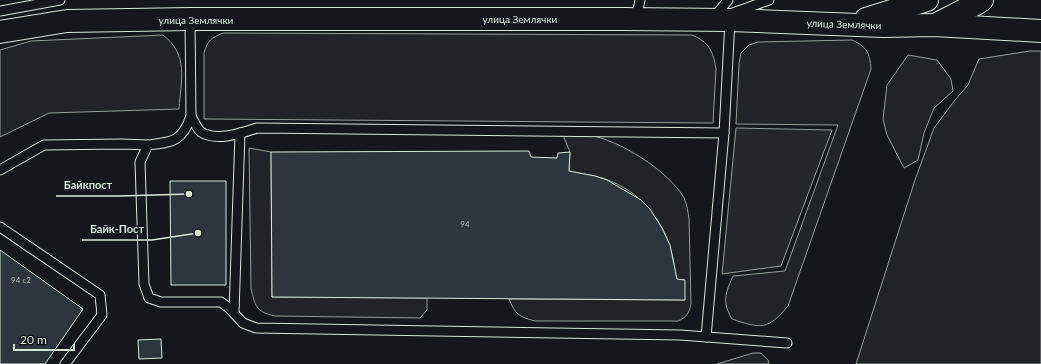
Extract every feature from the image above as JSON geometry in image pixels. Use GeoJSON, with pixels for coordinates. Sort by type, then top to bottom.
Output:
{"type":"FeatureCollection","features":[{"type":"Feature","properties":{"kind":"main road"},"geometry":{"type":"LineString","coordinates":[[848,25],[927,0]]}},
{"type":"Feature","properties":{"kind":"main road"},"geometry":{"type":"LineString","coordinates":[[934,25],[982,0]]}},
{"type":"Feature","properties":{"kind":"main road","name":"улица Землячки"},"geometry":{"type":"LineString","coordinates":[[0,32],[67,21],[638,9],[724,13],[848,25],[934,25],[1041,31]]}},
{"type":"Feature","properties":{"kind":"lane"},"geometry":{"type":"LineString","coordinates":[[0,11],[60,0]]}},
{"type":"Feature","properties":{"kind":"lane"},"geometry":{"type":"LineString","coordinates":[[706,336],[724,133],[724,13],[769,0]]}},
{"type":"Feature","properties":{"kind":"lane"},"geometry":{"type":"LineString","coordinates":[[0,170],[44,146],[122,144],[148,145],[172,142],[186,130],[191,116],[190,19]]}},
{"type":"Feature","properties":{"kind":"lane"},"geometry":{"type":"LineString","coordinates":[[191,116],[200,132],[210,136],[232,136],[257,128],[724,133]]}},
{"type":"Feature","properties":{"kind":"lane"},"geometry":{"type":"LineString","coordinates":[[234,313],[240,133]]}},
{"type":"Feature","properties":{"kind":"lane"},"geometry":{"type":"LineString","coordinates":[[148,145],[140,162],[144,284],[149,298],[161,302],[221,302],[243,323],[256,328],[680,335],[787,343]]}},
{"type":"Feature","properties":{"kind":"lane"},"geometry":{"type":"LineString","coordinates":[[0,227],[100,295],[102,315],[65,364]]}},
{"type":"Feature","properties":{"kind":"shaded area"},"geometry":{"type":"Polygon","coordinates":[[[223,33],[692,35],[706,44],[712,52],[715,63],[713,123],[204,119],[204,53],[210,40],[223,33]]]}},
{"type":"Feature","properties":{"kind":"shaded area"},"geometry":{"type":"Polygon","coordinates":[[[163,35],[177,51],[182,69],[179,109],[49,113],[0,137],[0,50],[31,41],[163,35]]]}},
{"type":"Feature","properties":{"kind":"shaded area"},"geometry":{"type":"Polygon","coordinates":[[[852,40],[861,45],[867,51],[871,69],[788,306],[775,320],[763,325],[750,325],[732,319],[727,308],[726,298],[733,276],[785,271],[838,125],[736,124],[739,64],[741,53],[749,45],[758,42],[852,40]]]}},
{"type":"Feature","properties":{"kind":"shaded area"},"geometry":{"type":"Polygon","coordinates":[[[1030,51],[1041,51],[1041,364],[856,364],[915,180],[934,128],[968,85],[979,59],[1030,51]]]}},
{"type":"Feature","properties":{"kind":"shaded area"},"geometry":{"type":"Polygon","coordinates":[[[908,55],[937,60],[951,79],[953,91],[934,108],[924,133],[918,160],[904,168],[887,135],[883,119],[887,85],[908,55]]]}},
{"type":"Feature","properties":{"kind":"shaded area"},"geometry":{"type":"Polygon","coordinates":[[[736,128],[832,130],[781,266],[722,274],[736,128]]]}},
{"type":"Feature","properties":{"kind":"shaded area"},"geometry":{"type":"Polygon","coordinates":[[[563,135],[588,135],[614,143],[628,150],[655,167],[667,177],[684,198],[689,219],[691,304],[684,318],[678,321],[535,321],[521,316],[513,308],[509,299],[685,300],[677,280],[670,247],[666,236],[661,225],[647,206],[629,191],[608,180],[569,171],[570,152],[563,135]]]}},
{"type":"Feature","properties":{"kind":"shaded area"},"geometry":{"type":"Polygon","coordinates":[[[249,148],[271,152],[272,297],[427,298],[427,310],[420,318],[275,316],[260,310],[255,304],[251,288],[249,148]]]}},
{"type":"Feature","properties":{"kind":"shaded area"},"geometry":{"type":"Polygon","coordinates":[[[753,353],[761,353],[768,360],[769,364],[717,364],[753,353]]]}},
{"type":"Feature","properties":{"kind":"building"},"geometry":{"type":"Polygon","coordinates":[[[529,151],[531,157],[557,158],[558,153],[570,152],[569,171],[607,180],[641,200],[650,209],[662,228],[670,245],[677,279],[685,280],[685,300],[272,297],[271,152],[529,151]]]}},
{"type":"Feature","properties":{"kind":"building"},"geometry":{"type":"Polygon","coordinates":[[[170,181],[226,181],[226,285],[171,285],[170,181]]]}},
{"type":"Feature","properties":{"kind":"building"},"geometry":{"type":"Polygon","coordinates":[[[0,250],[83,309],[45,364],[0,364],[0,250]]]}},
{"type":"Feature","properties":{"kind":"building"},"geometry":{"type":"Polygon","coordinates":[[[161,339],[162,358],[139,359],[138,340],[161,339]]]}},
{"type":"Feature","properties":{"kind":"place","name":"Байкпост"},"geometry":{"type":"Point","coordinates":[189,194]}},
{"type":"Feature","properties":{"kind":"place","name":"Байк-Пост"},"geometry":{"type":"Point","coordinates":[198,233]}}]}
